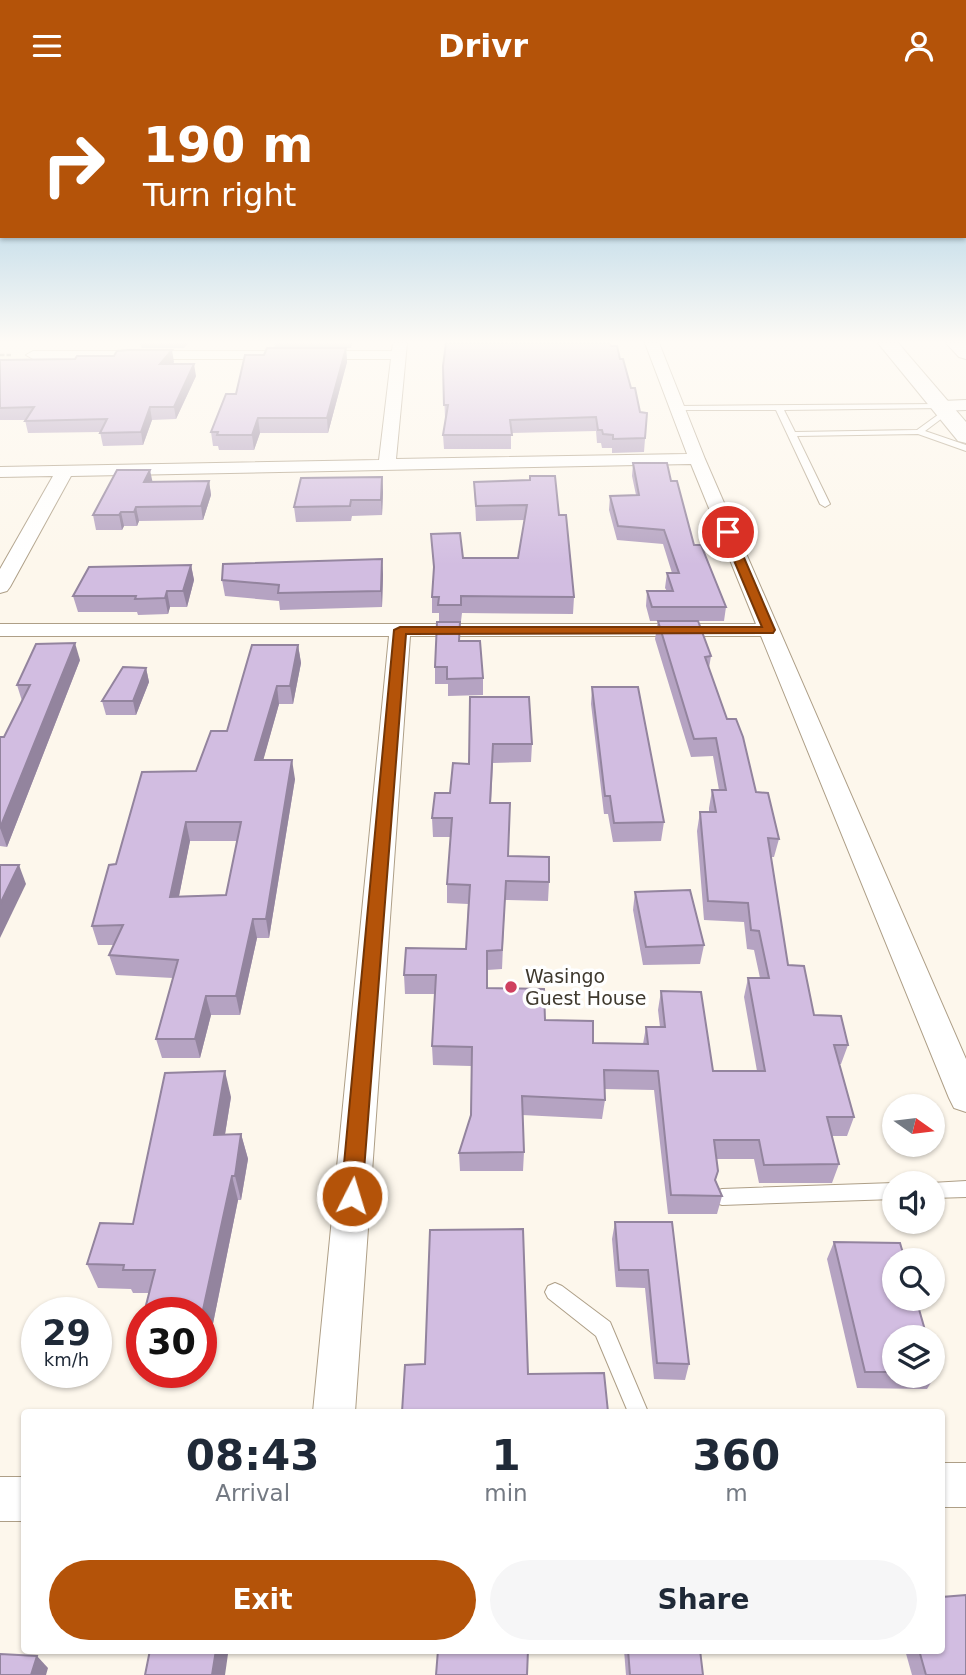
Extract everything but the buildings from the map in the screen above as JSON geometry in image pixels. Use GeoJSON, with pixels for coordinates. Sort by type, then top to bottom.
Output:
{"type":"FeatureCollection","features":[{"type":"Feature","properties":{"kind":"main road"},"geometry":{"type":"LineString","coordinates":[[950,417],[966,436]]}},
{"type":"Feature","properties":{"kind":"street"},"geometry":{"type":"LineString","coordinates":[[387,464],[392,417]]}},
{"type":"Feature","properties":{"kind":"street"},"geometry":{"type":"LineString","coordinates":[[681,417],[966,1098]]}},
{"type":"Feature","properties":{"kind":"street"},"geometry":{"type":"LineString","coordinates":[[0,472],[697,459]]}},
{"type":"Feature","properties":{"kind":"street"},"geometry":{"type":"LineString","coordinates":[[0,587],[65,471]]}},
{"type":"Feature","properties":{"kind":"street"},"geometry":{"type":"LineString","coordinates":[[0,630],[769,630]]}},
{"type":"Feature","properties":{"kind":"street"},"geometry":{"type":"LineString","coordinates":[[334,1409],[400,630]]}},
{"type":"Feature","properties":{"kind":"street"},"geometry":{"type":"LineString","coordinates":[[945,1485],[966,1485]]}},
{"type":"Feature","properties":{"kind":"street"},"geometry":{"type":"LineString","coordinates":[[0,1499],[21,1499]]}},
{"type":"Feature","properties":{"kind":"lane"},"geometry":{"type":"LineString","coordinates":[[784,417],[825,504]]}},
{"type":"Feature","properties":{"kind":"lane"},"geometry":{"type":"LineString","coordinates":[[919,432],[935,417]]}},
{"type":"Feature","properties":{"kind":"lane"},"geometry":{"type":"LineString","coordinates":[[792,433],[919,432],[966,448]]}},
{"type":"Feature","properties":{"kind":"lane"},"geometry":{"type":"LineString","coordinates":[[945,1190],[966,1189]]}},
{"type":"Feature","properties":{"kind":"lane"},"geometry":{"type":"LineString","coordinates":[[722,1197],[882,1191]]}},
{"type":"Feature","properties":{"kind":"lane"},"geometry":{"type":"LineString","coordinates":[[555,1292],[603,1329],[637,1409]]}},
{"type":"Feature","properties":{"kind":"place","name":"Wasingo Guest House"},"geometry":{"type":"Point","coordinates":[511,987]}},
{"type":"Feature","properties":{"kind":"route"},"geometry":{"type":"LineString","coordinates":[[352,1196],[400,630],[769,630],[728,532]]}}]}
